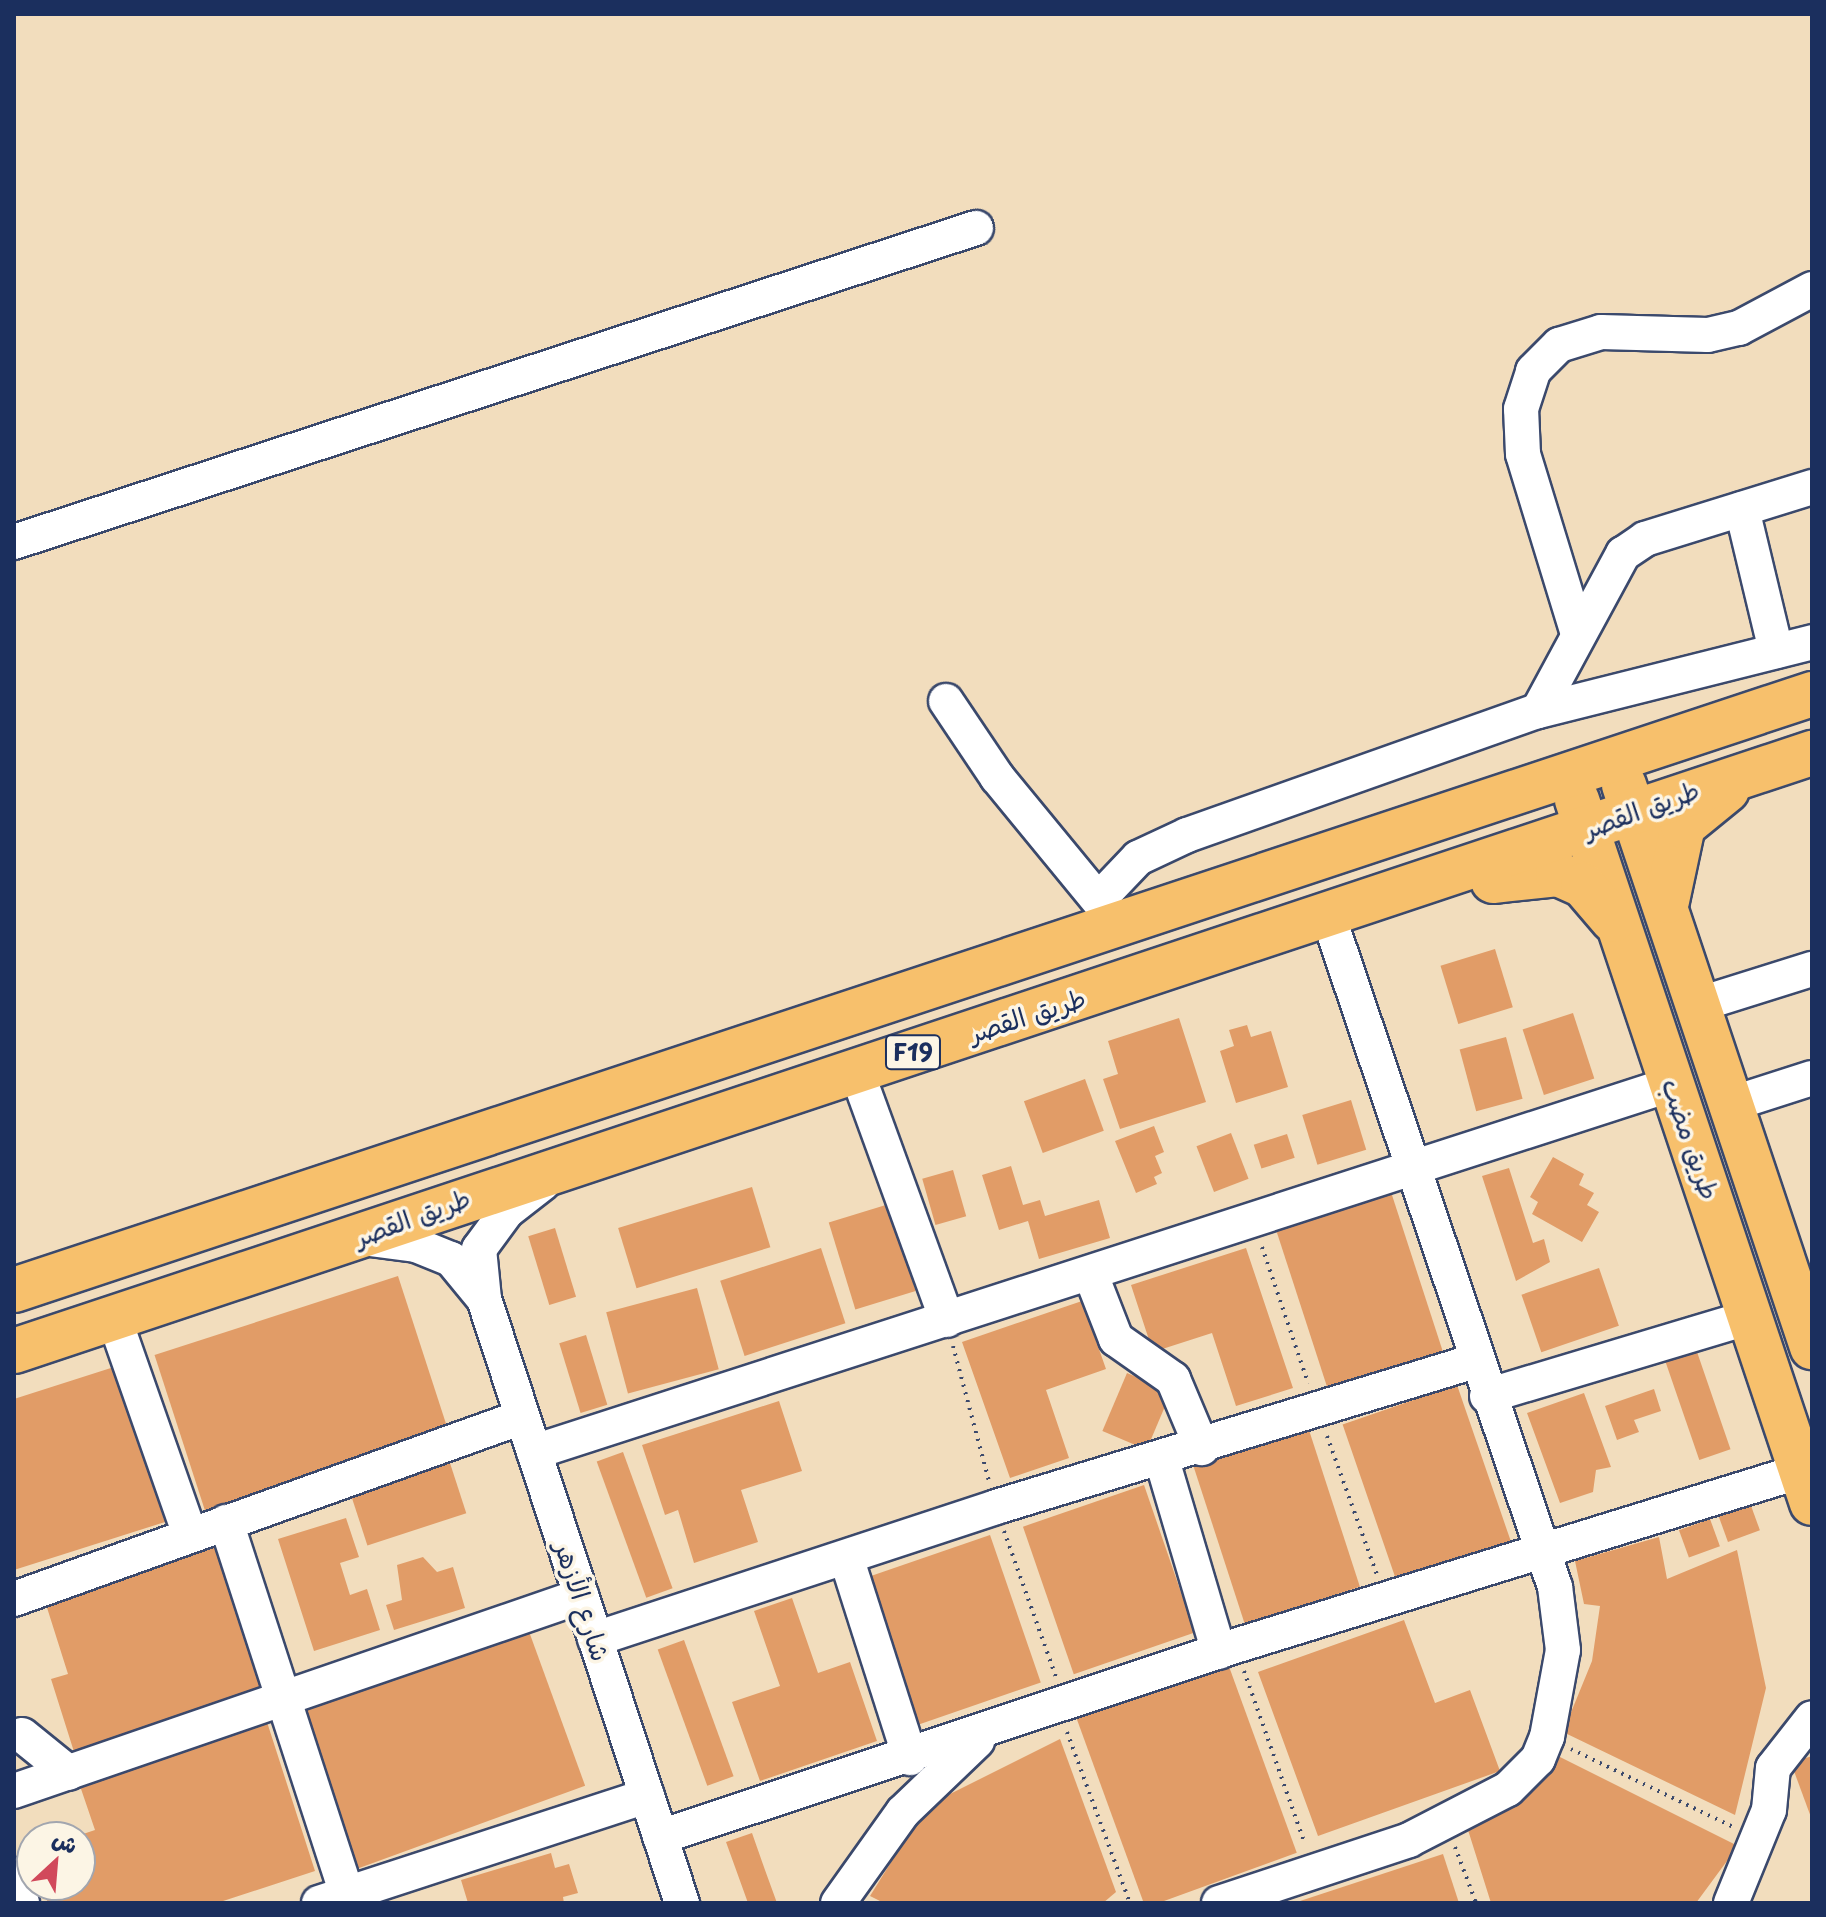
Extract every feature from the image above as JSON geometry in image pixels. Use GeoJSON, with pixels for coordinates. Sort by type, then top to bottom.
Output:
{"type":"FeatureCollection","features":[{"type":"Feature","properties":{"kind":"main road","name":"طريق القصر"},"geometry":{"type":"LineString","coordinates":[[14,1290],[1109,912],[1568,775],[1812,694]]}},
{"type":"Feature","properties":{"kind":"main road","name":"طريق القصر"},"geometry":{"type":"LineString","coordinates":[[14,1351],[356,1238],[576,1159],[1329,918],[1632,810],[1812,753]]}},
{"type":"Feature","properties":{"kind":"main road","name":"طريق مضب"},"geometry":{"type":"LineString","coordinates":[[1615,760],[1812,1347]]}},
{"type":"Feature","properties":{"kind":"main road"},"geometry":{"type":"LineString","coordinates":[[1666,911],[1683,826],[1758,769]]}},
{"type":"Feature","properties":{"kind":"main road","name":"طريق مضب"},"geometry":{"type":"LineString","coordinates":[[1568,775],[1806,1487]]}},
{"type":"Feature","properties":{"kind":"main road"},"geometry":{"type":"LineString","coordinates":[[1381,900],[1558,874],[1604,905],[1622,934]]}},
{"type":"Feature","properties":{"kind":"street"},"geometry":{"type":"LineString","coordinates":[[14,542],[976,228]]}},
{"type":"Feature","properties":{"kind":"street"},"geometry":{"type":"LineString","coordinates":[[1578,634],[1523,454],[1521,409],[1533,371],[1559,345],[1601,332],[1708,335],[1812,289]]}},
{"type":"Feature","properties":{"kind":"street"},"geometry":{"type":"LineString","coordinates":[[1538,711],[1623,554],[1645,539],[1812,487]]}},
{"type":"Feature","properties":{"kind":"street"},"geometry":{"type":"LineString","coordinates":[[1742,509],[1776,651]]}},
{"type":"Feature","properties":{"kind":"street"},"geometry":{"type":"LineString","coordinates":[[946,701],[997,777],[1109,912],[1138,858],[1187,835],[1538,711],[1812,642]]}},
{"type":"Feature","properties":{"kind":"street"},"geometry":{"type":"LineString","coordinates":[[1219,1903],[1446,1822],[1508,1789],[1538,1759],[1547,1737],[1563,1650],[1543,1553],[1475,1361],[1329,918]]}},
{"type":"Feature","properties":{"kind":"street"},"geometry":{"type":"LineString","coordinates":[[1697,1005],[1812,969]]}},
{"type":"Feature","properties":{"kind":"street"},"geometry":{"type":"LineString","coordinates":[[856,1070],[947,1320]]}},
{"type":"Feature","properties":{"kind":"street"},"geometry":{"type":"LineString","coordinates":[[1731,1104],[1812,1078]]}},
{"type":"Feature","properties":{"kind":"street"},"geometry":{"type":"LineString","coordinates":[[534,1452],[1091,1275],[1253,1220],[1413,1173],[1672,1084]]}},
{"type":"Feature","properties":{"kind":"street","name":"شارع الأزهر"},"geometry":{"type":"LineString","coordinates":[[576,1159],[507,1211],[486,1238],[479,1249],[484,1299],[682,1903]]}},
{"type":"Feature","properties":{"kind":"street","name":"شارع الأزهر"},"geometry":{"type":"LineString","coordinates":[[356,1238],[442,1255],[484,1299]]}},
{"type":"Feature","properties":{"kind":"street"},"geometry":{"type":"LineString","coordinates":[[1091,1275],[1116,1339],[1173,1379],[1202,1448]]}},
{"type":"Feature","properties":{"kind":"street"},"geometry":{"type":"LineString","coordinates":[[1487,1396],[1751,1317]]}},
{"type":"Feature","properties":{"kind":"street"},"geometry":{"type":"LineString","coordinates":[[114,1318],[190,1535]]}},
{"type":"Feature","properties":{"kind":"street"},"geometry":{"type":"LineString","coordinates":[[595,1639],[847,1560],[996,1507],[1202,1448],[1475,1361]]}},
{"type":"Feature","properties":{"kind":"street"},"geometry":{"type":"LineString","coordinates":[[14,1599],[522,1417]]}},
{"type":"Feature","properties":{"kind":"street"},"geometry":{"type":"LineString","coordinates":[[1162,1460],[1227,1649]]}},
{"type":"Feature","properties":{"kind":"street"},"geometry":{"type":"LineString","coordinates":[[660,1837],[983,1735],[1227,1649],[1388,1603],[1543,1553],[1806,1487]]}},
{"type":"Feature","properties":{"kind":"street"},"geometry":{"type":"LineString","coordinates":[[226,1522],[283,1700],[333,1898],[647,1796]]}},
{"type":"Feature","properties":{"kind":"street"},"geometry":{"type":"LineString","coordinates":[[847,1560],[910,1758]]}},
{"type":"Feature","properties":{"kind":"street"},"geometry":{"type":"LineString","coordinates":[[14,1791],[581,1596]]}},
{"type":"Feature","properties":{"kind":"street"},"geometry":{"type":"LineString","coordinates":[[1731,1903],[1758,1839],[1773,1768],[1812,1718]]}},
{"type":"Feature","properties":{"kind":"street"},"geometry":{"type":"LineString","coordinates":[[17,1732],[69,1773]]}},
{"type":"Feature","properties":{"kind":"street"},"geometry":{"type":"LineString","coordinates":[[846,1900],[903,1812],[983,1735]]}},
{"type":"Feature","properties":{"kind":"street"},"geometry":{"type":"LineString","coordinates":[[14,1875],[22,1903]]}},
{"type":"Feature","properties":{"kind":"path"},"geometry":{"type":"LineString","coordinates":[[1253,1220],[1317,1411],[1388,1603]]}},
{"type":"Feature","properties":{"kind":"path"},"geometry":{"type":"LineString","coordinates":[[947,1320],[996,1507],[1130,1903]]}},
{"type":"Feature","properties":{"kind":"path"},"geometry":{"type":"LineString","coordinates":[[1227,1649],[1315,1871]]}},
{"type":"Feature","properties":{"kind":"path"},"geometry":{"type":"LineString","coordinates":[[1547,1737],[1758,1839]]}},
{"type":"Feature","properties":{"kind":"path"},"geometry":{"type":"LineString","coordinates":[[1446,1822],[1476,1903]]}},
{"type":"Feature","properties":{"kind":"building"},"geometry":{"type":"Polygon","coordinates":[[[1495,949],[1513,1007],[1458,1024],[1440,966],[1495,949]]]}},
{"type":"Feature","properties":{"kind":"building"},"geometry":{"type":"Polygon","coordinates":[[[1573,1013],[1594,1079],[1544,1095],[1523,1029],[1573,1013]]]}},
{"type":"Feature","properties":{"kind":"building"},"geometry":{"type":"Polygon","coordinates":[[[1179,1018],[1206,1102],[1120,1129],[1103,1079],[1118,1074],[1108,1041],[1179,1018]]]}},
{"type":"Feature","properties":{"kind":"building"},"geometry":{"type":"Polygon","coordinates":[[[1247,1025],[1251,1037],[1271,1031],[1288,1087],[1236,1103],[1220,1051],[1234,1046],[1229,1030],[1247,1025]]]}},
{"type":"Feature","properties":{"kind":"building"},"geometry":{"type":"Polygon","coordinates":[[[1506,1037],[1523,1099],[1476,1111],[1460,1049],[1506,1037]]]}},
{"type":"Feature","properties":{"kind":"building"},"geometry":{"type":"Polygon","coordinates":[[[1085,1079],[1104,1131],[1043,1153],[1024,1101],[1085,1079]]]}},
{"type":"Feature","properties":{"kind":"building"},"geometry":{"type":"Polygon","coordinates":[[[1351,1100],[1366,1150],[1317,1165],[1302,1115],[1351,1100]]]}},
{"type":"Feature","properties":{"kind":"building"},"geometry":{"type":"Polygon","coordinates":[[[1154,1126],[1164,1152],[1155,1156],[1162,1173],[1154,1177],[1157,1184],[1136,1193],[1115,1141],[1154,1126]]]}},
{"type":"Feature","properties":{"kind":"building"},"geometry":{"type":"Polygon","coordinates":[[[1231,1133],[1249,1179],[1214,1192],[1196,1146],[1231,1133]]]}},
{"type":"Feature","properties":{"kind":"building"},"geometry":{"type":"Polygon","coordinates":[[[1287,1134],[1295,1158],[1261,1169],[1254,1145],[1287,1134]]]}},
{"type":"Feature","properties":{"kind":"building"},"geometry":{"type":"Polygon","coordinates":[[[1553,1157],[1584,1174],[1579,1185],[1594,1193],[1587,1205],[1599,1212],[1582,1242],[1532,1214],[1538,1202],[1530,1197],[1553,1157]]]}},
{"type":"Feature","properties":{"kind":"building"},"geometry":{"type":"Polygon","coordinates":[[[1011,1166],[1023,1205],[1040,1200],[1045,1216],[1099,1200],[1110,1238],[1039,1259],[1028,1221],[999,1230],[982,1175],[1011,1166]]]}},
{"type":"Feature","properties":{"kind":"building"},"geometry":{"type":"Polygon","coordinates":[[[1509,1168],[1533,1243],[1544,1239],[1550,1262],[1516,1281],[1482,1176],[1509,1168]]]}},
{"type":"Feature","properties":{"kind":"building"},"geometry":{"type":"Polygon","coordinates":[[[953,1170],[966,1216],[935,1225],[922,1179],[953,1170]]]}},
{"type":"Feature","properties":{"kind":"building"},"geometry":{"type":"Polygon","coordinates":[[[752,1187],[770,1247],[637,1288],[618,1228],[752,1187]]]}},
{"type":"Feature","properties":{"kind":"building"},"geometry":{"type":"Polygon","coordinates":[[[1391,1192],[1443,1352],[1328,1389],[1276,1229],[1391,1192]]]}},
{"type":"Feature","properties":{"kind":"building"},"geometry":{"type":"Polygon","coordinates":[[[889,1204],[916,1291],[855,1309],[829,1222],[889,1204]]]}},
{"type":"Feature","properties":{"kind":"building"},"geometry":{"type":"Polygon","coordinates":[[[555,1228],[576,1297],[549,1305],[528,1236],[555,1228]]]}},
{"type":"Feature","properties":{"kind":"building"},"geometry":{"type":"Polygon","coordinates":[[[821,1248],[845,1323],[745,1356],[720,1281],[821,1248]]]}},
{"type":"Feature","properties":{"kind":"building"},"geometry":{"type":"Polygon","coordinates":[[[1246,1248],[1293,1388],[1236,1406],[1212,1333],[1153,1352],[1131,1285],[1246,1248]]]}},
{"type":"Feature","properties":{"kind":"building"},"geometry":{"type":"Polygon","coordinates":[[[1599,1268],[1619,1326],[1541,1352],[1521,1295],[1599,1268]]]}},
{"type":"Feature","properties":{"kind":"building"},"geometry":{"type":"Polygon","coordinates":[[[398,1276],[448,1431],[205,1510],[155,1355],[398,1276]]]}},
{"type":"Feature","properties":{"kind":"building"},"geometry":{"type":"Polygon","coordinates":[[[697,1288],[719,1369],[628,1393],[606,1312],[697,1288]]]}},
{"type":"Feature","properties":{"kind":"building"},"geometry":{"type":"Polygon","coordinates":[[[1082,1301],[1106,1369],[1046,1390],[1069,1458],[1010,1478],[962,1342],[1082,1301]]]}},
{"type":"Feature","properties":{"kind":"building"},"geometry":{"type":"Polygon","coordinates":[[[586,1335],[607,1405],[581,1413],[559,1343],[586,1335]]]}},
{"type":"Feature","properties":{"kind":"building"},"geometry":{"type":"Polygon","coordinates":[[[1696,1349],[1731,1449],[1699,1460],[1665,1360],[1696,1349]]]}},
{"type":"Feature","properties":{"kind":"building"},"geometry":{"type":"Polygon","coordinates":[[[114,1367],[165,1522],[14,1570],[14,1399],[114,1367]]]}},
{"type":"Feature","properties":{"kind":"building"},"geometry":{"type":"Polygon","coordinates":[[[1127,1373],[1171,1392],[1147,1450],[1102,1431],[1127,1373]]]}},
{"type":"Feature","properties":{"kind":"building"},"geometry":{"type":"Polygon","coordinates":[[[1457,1385],[1512,1544],[1397,1583],[1343,1424],[1457,1385]]]}},
{"type":"Feature","properties":{"kind":"building"},"geometry":{"type":"Polygon","coordinates":[[[1654,1389],[1661,1411],[1634,1420],[1639,1432],[1617,1440],[1605,1406],[1654,1389]]]}},
{"type":"Feature","properties":{"kind":"building"},"geometry":{"type":"Polygon","coordinates":[[[1584,1393],[1611,1467],[1596,1470],[1593,1492],[1560,1503],[1527,1413],[1584,1393]]]}},
{"type":"Feature","properties":{"kind":"building"},"geometry":{"type":"Polygon","coordinates":[[[779,1401],[802,1471],[741,1490],[758,1542],[694,1563],[678,1510],[665,1515],[642,1445],[779,1401]]]}},
{"type":"Feature","properties":{"kind":"building"},"geometry":{"type":"Polygon","coordinates":[[[1308,1427],[1360,1587],[1245,1624],[1193,1464],[1308,1427]]]}},
{"type":"Feature","properties":{"kind":"building"},"geometry":{"type":"Polygon","coordinates":[[[623,1452],[673,1588],[646,1598],[597,1462],[623,1452]]]}},
{"type":"Feature","properties":{"kind":"building"},"geometry":{"type":"Polygon","coordinates":[[[449,1460],[466,1513],[367,1545],[350,1492],[449,1460]]]}},
{"type":"Feature","properties":{"kind":"building"},"geometry":{"type":"Polygon","coordinates":[[[1144,1485],[1195,1633],[1074,1674],[1023,1527],[1144,1485]]]}},
{"type":"Feature","properties":{"kind":"building"},"geometry":{"type":"Polygon","coordinates":[[[1750,1503],[1760,1530],[1728,1542],[1718,1515],[1750,1503]]]}},
{"type":"Feature","properties":{"kind":"building"},"geometry":{"type":"Polygon","coordinates":[[[346,1518],[359,1557],[340,1563],[350,1595],[367,1589],[380,1630],[314,1651],[278,1539],[346,1518]]]}},
{"type":"Feature","properties":{"kind":"building"},"geometry":{"type":"Polygon","coordinates":[[[1710,1519],[1720,1546],[1689,1558],[1679,1530],[1710,1519]]]}},
{"type":"Feature","properties":{"kind":"building"},"geometry":{"type":"Polygon","coordinates":[[[990,1535],[1041,1683],[919,1724],[868,1577],[990,1535]]]}},
{"type":"Feature","properties":{"kind":"building"},"geometry":{"type":"Polygon","coordinates":[[[1659,1537],[1667,1579],[1737,1550],[1766,1688],[1735,1815],[1563,1732],[1592,1661],[1600,1606],[1584,1604],[1575,1561],[1659,1537]]]}},
{"type":"Feature","properties":{"kind":"building"},"geometry":{"type":"Polygon","coordinates":[[[214,1540],[264,1695],[75,1755],[51,1679],[68,1674],[43,1595],[214,1540]]]}},
{"type":"Feature","properties":{"kind":"building"},"geometry":{"type":"Polygon","coordinates":[[[423,1557],[437,1572],[453,1567],[465,1608],[394,1630],[386,1605],[402,1600],[397,1565],[423,1557]]]}},
{"type":"Feature","properties":{"kind":"building"},"geometry":{"type":"Polygon","coordinates":[[[792,1598],[818,1673],[850,1662],[877,1741],[760,1781],[732,1702],[780,1686],[754,1611],[792,1598]]]}},
{"type":"Feature","properties":{"kind":"building"},"geometry":{"type":"Polygon","coordinates":[[[1404,1620],[1435,1703],[1470,1690],[1500,1771],[1318,1836],[1258,1672],[1404,1620]]]}},
{"type":"Feature","properties":{"kind":"building"},"geometry":{"type":"Polygon","coordinates":[[[527,1626],[585,1786],[353,1870],[295,1710],[527,1626]]]}},
{"type":"Feature","properties":{"kind":"building"},"geometry":{"type":"Polygon","coordinates":[[[684,1640],[734,1776],[707,1786],[658,1650],[684,1640]]]}},
{"type":"Feature","properties":{"kind":"building"},"geometry":{"type":"Polygon","coordinates":[[[1227,1661],[1297,1853],[1159,1903],[1144,1903],[1076,1716],[1227,1661]]]}},
{"type":"Feature","properties":{"kind":"building"},"geometry":{"type":"Polygon","coordinates":[[[267,1722],[315,1871],[217,1903],[48,1903],[96,1901],[96,1821],[92,1821],[79,1783],[267,1722]]]}},
{"type":"Feature","properties":{"kind":"building"},"geometry":{"type":"Polygon","coordinates":[[[1060,1739],[1116,1892],[1103,1903],[884,1903],[870,1896],[908,1835],[944,1797],[1060,1739]]]}},
{"type":"Feature","properties":{"kind":"building"},"geometry":{"type":"Polygon","coordinates":[[[1558,1756],[1738,1846],[1696,1903],[1491,1903],[1468,1830],[1523,1798],[1558,1756]]]}},
{"type":"Feature","properties":{"kind":"building"},"geometry":{"type":"Polygon","coordinates":[[[1812,1756],[1812,1820],[1791,1763],[1812,1756]]]}},
{"type":"Feature","properties":{"kind":"building"},"geometry":{"type":"Polygon","coordinates":[[[752,1833],[777,1903],[748,1903],[726,1842],[752,1833]]]}},
{"type":"Feature","properties":{"kind":"building"},"geometry":{"type":"Polygon","coordinates":[[[551,1853],[555,1868],[569,1864],[578,1893],[563,1897],[564,1903],[468,1903],[461,1880],[551,1853]]]}},
{"type":"Feature","properties":{"kind":"building"},"geometry":{"type":"Polygon","coordinates":[[[1443,1854],[1459,1903],[1297,1903],[1297,1902],[1443,1854]]]}}]}
